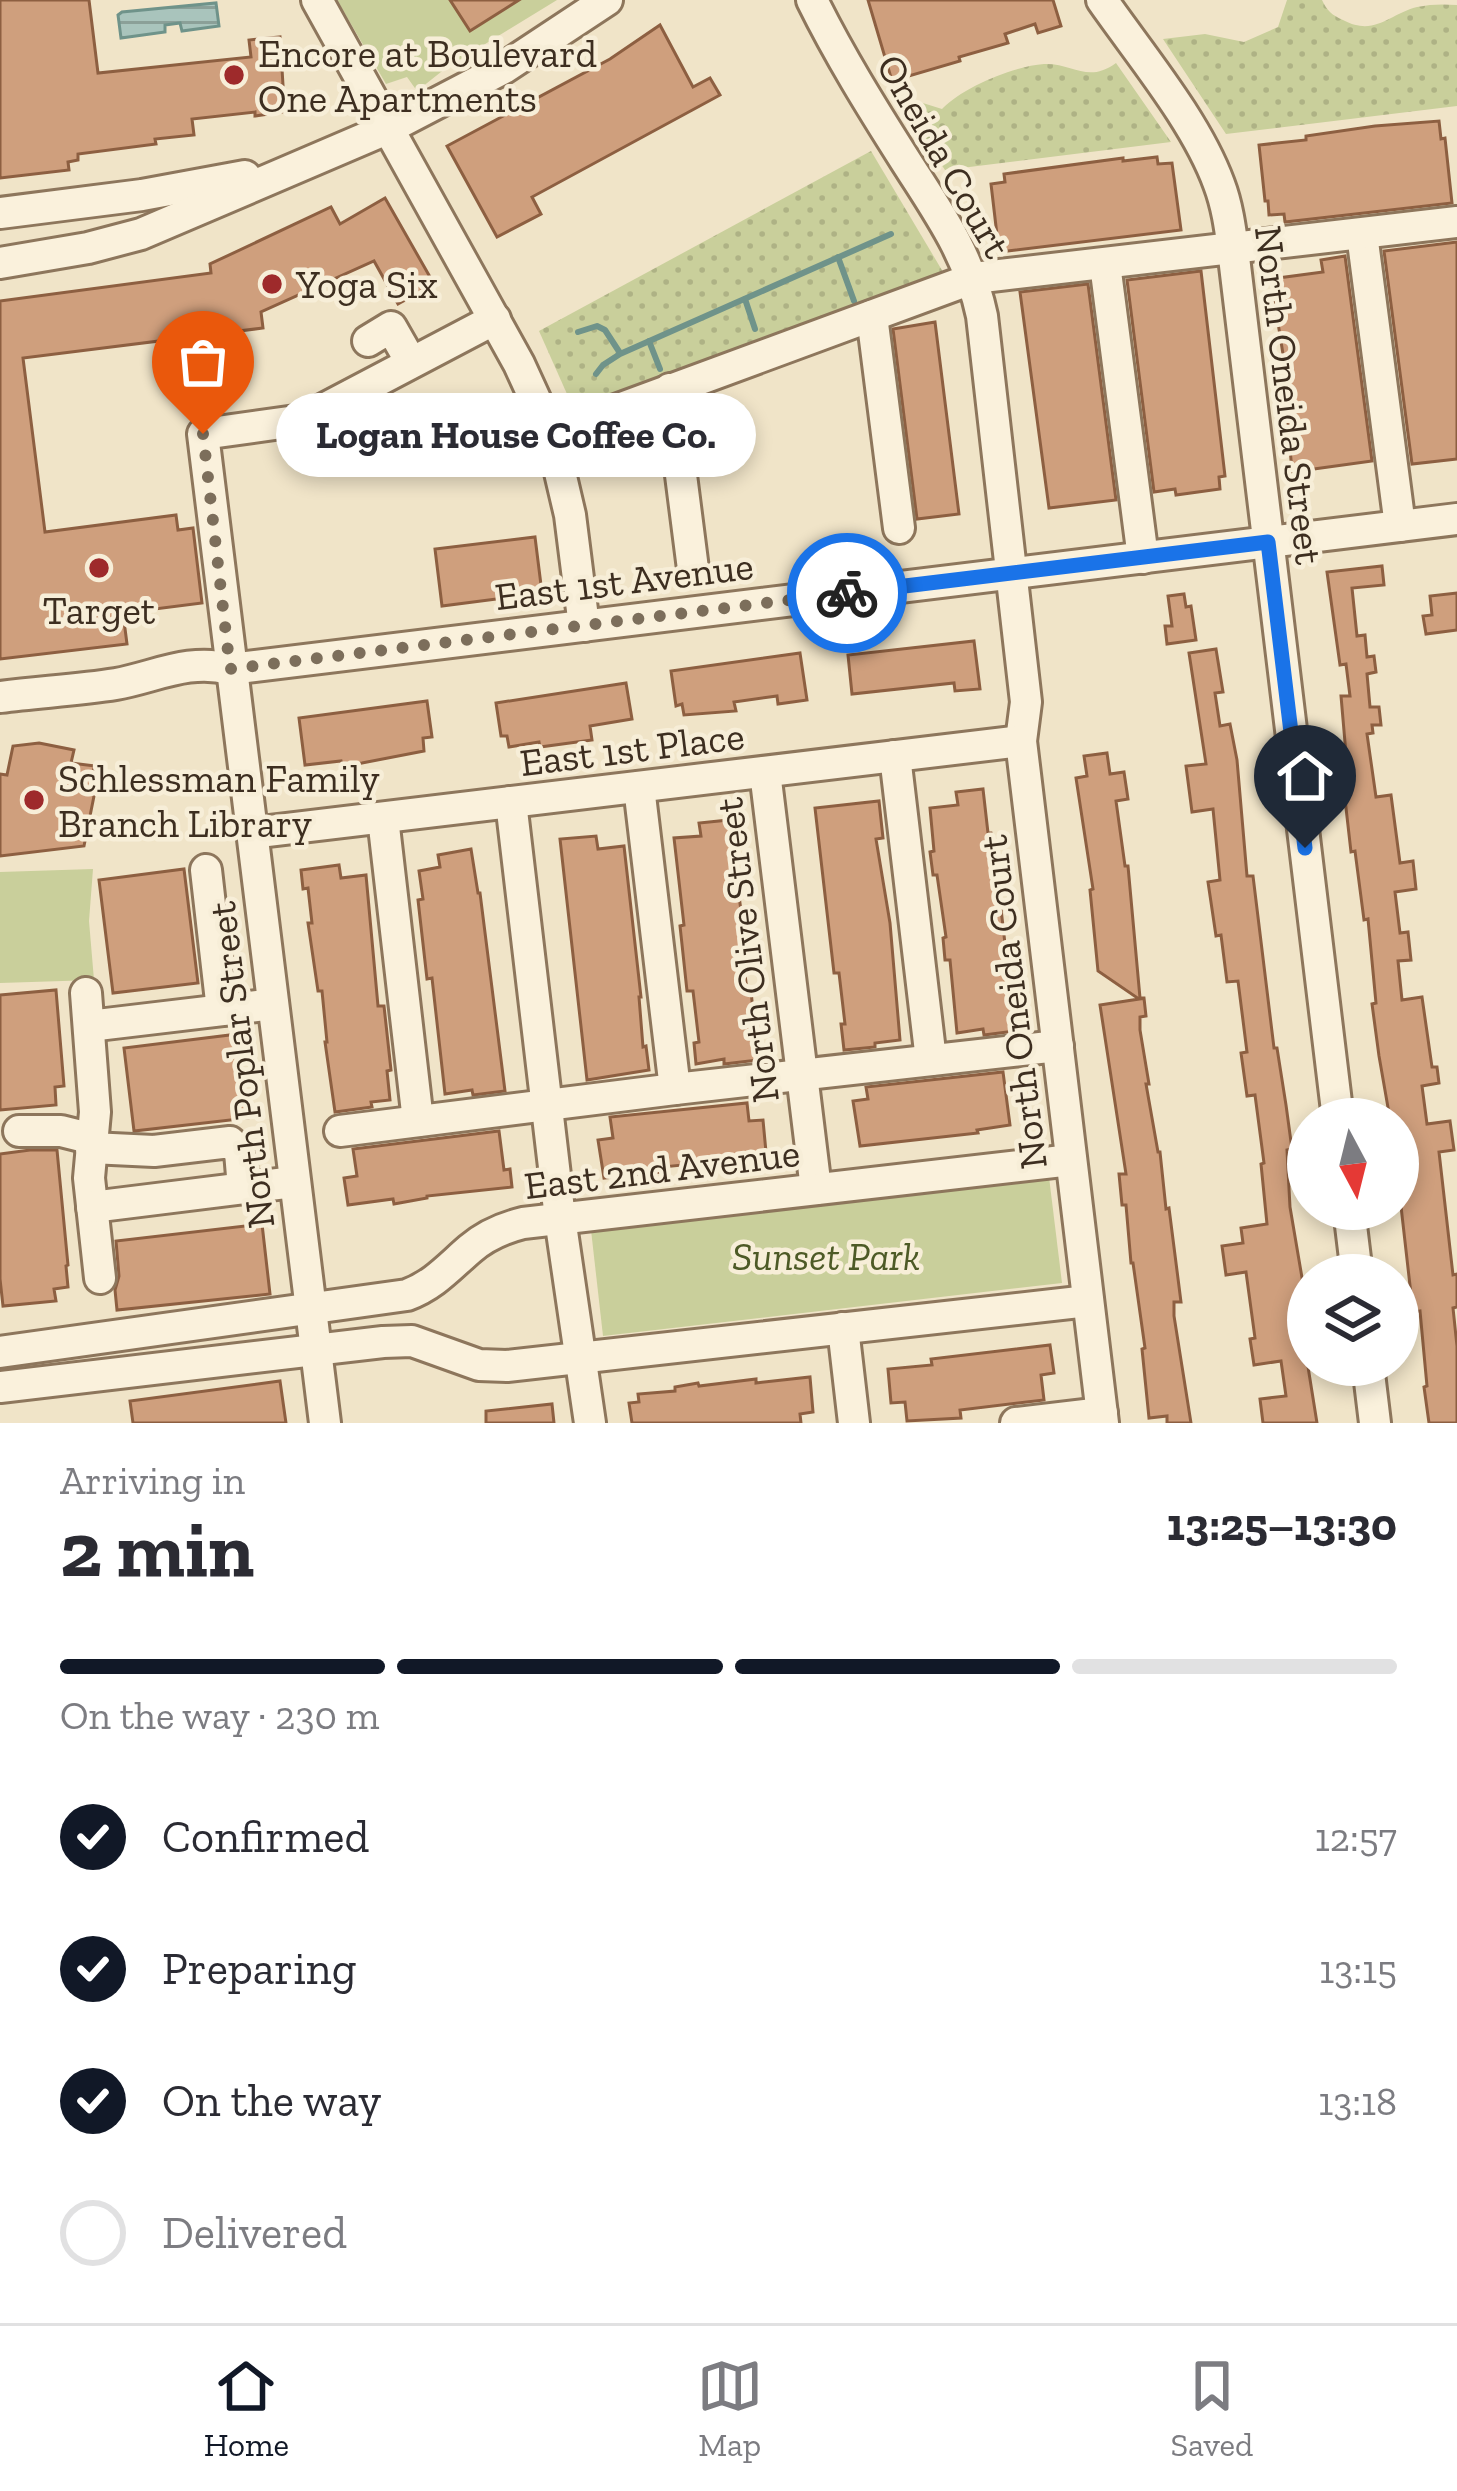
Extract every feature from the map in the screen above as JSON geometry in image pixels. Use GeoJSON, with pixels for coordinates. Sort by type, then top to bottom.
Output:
{"type":"FeatureCollection","features":[{"type":"Feature","properties":{"kind":"street"},"geometry":{"type":"LineString","coordinates":[[317,0],[495,319],[550,434],[570,515],[584,626]]}},
{"type":"Feature","properties":{"kind":"street","name":"North Oneida Street"},"geometry":{"type":"LineString","coordinates":[[1102,0],[1188,124],[1210,162],[1226,206],[1335,1098]]}},
{"type":"Feature","properties":{"kind":"street"},"geometry":{"type":"LineString","coordinates":[[0,263],[141,234],[389,128],[504,68],[604,1]]}},
{"type":"Feature","properties":{"kind":"street","name":"Oneida Court"},"geometry":{"type":"LineString","coordinates":[[822,3],[867,99],[957,242],[974,278],[985,335],[1012,573]]}},
{"type":"Feature","properties":{"kind":"street"},"geometry":{"type":"LineString","coordinates":[[0,213],[142,195],[293,167]]}},
{"type":"Feature","properties":{"kind":"street"},"geometry":{"type":"LineString","coordinates":[[550,434],[974,278],[1457,222]]}},
{"type":"Feature","properties":{"kind":"street"},"geometry":{"type":"LineString","coordinates":[[1362,234],[1400,526]]}},
{"type":"Feature","properties":{"kind":"street"},"geometry":{"type":"LineString","coordinates":[[1105,264],[1143,558]]}},
{"type":"Feature","properties":{"kind":"street"},"geometry":{"type":"LineString","coordinates":[[872,316],[898,528]]}},
{"type":"Feature","properties":{"kind":"street"},"geometry":{"type":"LineString","coordinates":[[368,341],[391,327],[411,362],[495,319]]}},
{"type":"Feature","properties":{"kind":"street","name":"North Poplar Street"},"geometry":{"type":"LineString","coordinates":[[315,1349],[203,434],[303,420],[411,362]]}},
{"type":"Feature","properties":{"kind":"street"},"geometry":{"type":"LineString","coordinates":[[670,389],[693,569]]}},
{"type":"Feature","properties":{"kind":"street","name":"East 1st Avenue"},"geometry":{"type":"LineString","coordinates":[[0,697],[120,683],[194,665],[230,669],[1457,519]]}},
{"type":"Feature","properties":{"kind":"street","name":"North Oneida Court"},"geometry":{"type":"LineString","coordinates":[[1012,573],[1026,702],[1021,741],[1102,1418]]}},
{"type":"Feature","properties":{"kind":"street","name":"East 1st Place"},"geometry":{"type":"LineString","coordinates":[[252,833],[1021,741]]}},
{"type":"Feature","properties":{"kind":"street"},"geometry":{"type":"LineString","coordinates":[[895,757],[931,1060]]}},
{"type":"Feature","properties":{"kind":"street","name":"North Olive Street"},"geometry":{"type":"LineString","coordinates":[[765,772],[815,1189]]}},
{"type":"Feature","properties":{"kind":"street"},"geometry":{"type":"LineString","coordinates":[[639,787],[675,1089]]}},
{"type":"Feature","properties":{"kind":"street"},"geometry":{"type":"LineString","coordinates":[[511,802],[560,1218],[590,1423]]}},
{"type":"Feature","properties":{"kind":"street"},"geometry":{"type":"LineString","coordinates":[[382,818],[418,1121]]}},
{"type":"Feature","properties":{"kind":"street"},"geometry":{"type":"LineString","coordinates":[[206,870],[222,1010]]}},
{"type":"Feature","properties":{"kind":"street"},"geometry":{"type":"LineString","coordinates":[[86,993],[95,1112],[89,1178],[100,1278]]}},
{"type":"Feature","properties":{"kind":"street"},"geometry":{"type":"LineString","coordinates":[[89,1026],[273,1004]]}},
{"type":"Feature","properties":{"kind":"street"},"geometry":{"type":"LineString","coordinates":[[340,1131],[1058,1046]]}},
{"type":"Feature","properties":{"kind":"street"},"geometry":{"type":"LineString","coordinates":[[19,1130],[61,1131],[92,1144],[154,1150],[230,1142],[240,1152],[243,1188]]}},
{"type":"Feature","properties":{"kind":"street","name":"East 2nd Avenue"},"geometry":{"type":"LineString","coordinates":[[0,1352],[407,1295],[440,1278],[493,1233],[523,1223],[1071,1160]]}},
{"type":"Feature","properties":{"kind":"street"},"geometry":{"type":"LineString","coordinates":[[92,1207],[294,1182]]}},
{"type":"Feature","properties":{"kind":"street"},"geometry":{"type":"LineString","coordinates":[[0,1387],[412,1341],[490,1366],[1088,1301]]}},
{"type":"Feature","properties":{"kind":"street"},"geometry":{"type":"LineString","coordinates":[[843,1328],[854,1423]]}},
{"type":"Feature","properties":{"kind":"street"},"geometry":{"type":"LineString","coordinates":[[315,1349],[325,1423]]}},
{"type":"Feature","properties":{"kind":"street"},"geometry":{"type":"LineString","coordinates":[[1371,1386],[1375,1423]]}},
{"type":"Feature","properties":{"kind":"street"},"geometry":{"type":"LineString","coordinates":[[1016,1423],[1102,1418]]}},
{"type":"Feature","properties":{"kind":"green space"},"geometry":{"type":"Polygon","coordinates":[[[337,0],[557,0],[417,91],[407,77],[386,84],[337,0]]]}},
{"type":"Feature","properties":{"kind":"green space"},"geometry":{"type":"Polygon","coordinates":[[[1287,0],[1322,0],[1336,16],[1364,26],[1417,7],[1457,5],[1457,106],[1226,134],[1163,39],[1205,34],[1244,42],[1278,27],[1287,0]]]}},
{"type":"Feature","properties":{"kind":"green space"},"geometry":{"type":"Polygon","coordinates":[[[1116,63],[1171,142],[945,170],[894,94],[942,109],[976,86],[1018,69],[1044,64],[1097,72],[1116,63]]]}},
{"type":"Feature","properties":{"kind":"green space"},"geometry":{"type":"Polygon","coordinates":[[[871,151],[946,277],[575,412],[539,331],[871,151]]]}},
{"type":"Feature","properties":{"kind":"green space"},"geometry":{"type":"Polygon","coordinates":[[[93,869],[89,921],[94,980],[0,983],[0,872],[93,869]]]}},
{"type":"Feature","properties":{"kind":"green space","name":"Sunset Park"},"geometry":{"type":"Polygon","coordinates":[[[1049,1177],[1062,1283],[603,1336],[591,1230],[1049,1177]]]}},
{"type":"Feature","properties":{"kind":"water"},"geometry":{"type":"Polygon","coordinates":[[[216,3],[219,26],[182,31],[180,23],[165,25],[165,32],[121,38],[118,15],[122,12],[216,3]]]}},
{"type":"Feature","properties":{"kind":"building"},"geometry":{"type":"Polygon","coordinates":[[[0,0],[89,0],[98,73],[251,57],[249,40],[280,37],[282,112],[192,119],[194,135],[78,154],[78,160],[68,162],[69,170],[0,178],[0,0]]]}},
{"type":"Feature","properties":{"kind":"building"},"geometry":{"type":"Polygon","coordinates":[[[450,0],[519,0],[470,31],[450,0]]]}},
{"type":"Feature","properties":{"kind":"building"},"geometry":{"type":"Polygon","coordinates":[[[868,0],[1053,0],[1061,26],[1038,33],[1035,24],[1005,34],[1008,43],[892,81],[868,0]]]}},
{"type":"Feature","properties":{"kind":"building"},"geometry":{"type":"Polygon","coordinates":[[[660,25],[693,87],[710,78],[720,95],[532,197],[541,214],[497,237],[447,146],[610,59],[660,25]]]}},
{"type":"Feature","properties":{"kind":"building"},"geometry":{"type":"Polygon","coordinates":[[[1439,121],[1452,203],[1285,222],[1284,214],[1269,215],[1259,145],[1439,121]]]}},
{"type":"Feature","properties":{"kind":"building"},"geometry":{"type":"Polygon","coordinates":[[[1157,157],[1158,164],[1172,163],[1181,230],[999,252],[991,184],[1005,182],[1004,174],[1157,157]]]}},
{"type":"Feature","properties":{"kind":"building"},"geometry":{"type":"Polygon","coordinates":[[[385,198],[434,284],[398,304],[374,261],[261,312],[263,328],[23,358],[45,532],[176,515],[178,530],[193,528],[202,603],[123,613],[127,644],[0,659],[0,301],[211,273],[210,264],[331,207],[340,224],[385,198]]]}},
{"type":"Feature","properties":{"kind":"building"},"geometry":{"type":"Polygon","coordinates":[[[1457,242],[1457,459],[1412,464],[1384,251],[1457,242]]]}},
{"type":"Feature","properties":{"kind":"building"},"geometry":{"type":"Polygon","coordinates":[[[1345,256],[1372,461],[1292,472],[1286,399],[1290,398],[1271,279],[1323,272],[1321,260],[1345,256]]]}},
{"type":"Feature","properties":{"kind":"building"},"geometry":{"type":"Polygon","coordinates":[[[1201,271],[1225,476],[1219,477],[1220,489],[1176,495],[1175,489],[1154,492],[1127,280],[1201,271]]]}},
{"type":"Feature","properties":{"kind":"building"},"geometry":{"type":"Polygon","coordinates":[[[1088,284],[1116,500],[1049,508],[1020,292],[1088,284]]]}},
{"type":"Feature","properties":{"kind":"building"},"geometry":{"type":"Polygon","coordinates":[[[935,322],[959,514],[917,519],[893,329],[935,322]]]}},
{"type":"Feature","properties":{"kind":"building"},"geometry":{"type":"Polygon","coordinates":[[[424,432],[434,449],[409,464],[398,447],[424,432]]]}},
{"type":"Feature","properties":{"kind":"building"},"geometry":{"type":"Polygon","coordinates":[[[535,537],[542,593],[442,606],[435,549],[535,537]]]}},
{"type":"Feature","properties":{"kind":"building"},"geometry":{"type":"Polygon","coordinates":[[[1382,566],[1384,585],[1352,588],[1357,636],[1365,635],[1367,657],[1374,656],[1376,672],[1367,674],[1370,707],[1379,707],[1381,725],[1372,725],[1373,733],[1367,734],[1376,797],[1391,795],[1400,863],[1413,861],[1416,889],[1395,892],[1400,933],[1408,932],[1411,960],[1398,961],[1402,1000],[1422,997],[1432,1067],[1437,1067],[1439,1083],[1422,1086],[1427,1124],[1450,1121],[1454,1150],[1439,1152],[1453,1275],[1457,1274],[1457,1307],[1453,1308],[1457,1423],[1429,1423],[1419,1254],[1406,1254],[1404,1230],[1419,1230],[1419,1098],[1386,1098],[1372,1004],[1376,1003],[1368,919],[1364,920],[1355,851],[1351,852],[1340,755],[1346,754],[1341,696],[1350,696],[1346,664],[1340,665],[1327,572],[1382,566]]]}},
{"type":"Feature","properties":{"kind":"building"},"geometry":{"type":"Polygon","coordinates":[[[1457,593],[1457,630],[1426,634],[1423,616],[1432,615],[1430,596],[1457,593]]]}},
{"type":"Feature","properties":{"kind":"building"},"geometry":{"type":"Polygon","coordinates":[[[1184,594],[1186,607],[1191,606],[1196,640],[1167,644],[1165,626],[1172,626],[1168,596],[1184,594]]]}},
{"type":"Feature","properties":{"kind":"building"},"geometry":{"type":"Polygon","coordinates":[[[974,641],[980,689],[955,691],[954,683],[852,694],[848,655],[974,641]]]}},
{"type":"Feature","properties":{"kind":"building"},"geometry":{"type":"Polygon","coordinates":[[[1216,649],[1223,692],[1215,693],[1220,726],[1230,724],[1237,760],[1247,876],[1253,876],[1287,1115],[1287,1230],[1294,1230],[1298,1254],[1287,1254],[1287,1386],[1311,1386],[1317,1423],[1263,1423],[1260,1399],[1286,1396],[1281,1361],[1254,1365],[1246,1272],[1226,1275],[1222,1246],[1243,1243],[1241,1228],[1267,1224],[1264,1163],[1255,1095],[1247,1096],[1238,981],[1227,982],[1208,882],[1220,880],[1213,809],[1192,812],[1186,766],[1206,764],[1189,653],[1216,649]]]}},
{"type":"Feature","properties":{"kind":"building"},"geometry":{"type":"Polygon","coordinates":[[[800,653],[807,700],[778,704],[777,696],[734,702],[736,711],[684,715],[682,704],[676,706],[671,671],[800,653]]]}},
{"type":"Feature","properties":{"kind":"building"},"geometry":{"type":"Polygon","coordinates":[[[626,683],[632,719],[590,726],[592,740],[509,747],[507,736],[501,736],[496,703],[626,683]]]}},
{"type":"Feature","properties":{"kind":"building"},"geometry":{"type":"Polygon","coordinates":[[[427,701],[432,737],[423,738],[424,751],[342,766],[341,761],[305,765],[299,718],[427,701]]]}},
{"type":"Feature","properties":{"kind":"building"},"geometry":{"type":"Polygon","coordinates":[[[39,743],[74,750],[71,763],[95,766],[90,779],[97,781],[84,846],[0,856],[0,774],[7,775],[13,746],[39,743]]]}},
{"type":"Feature","properties":{"kind":"building"},"geometry":{"type":"Polygon","coordinates":[[[1107,753],[1110,774],[1124,772],[1128,799],[1116,801],[1146,1016],[1140,1017],[1140,1030],[1146,1084],[1181,1302],[1174,1302],[1174,1316],[1191,1423],[1167,1423],[1167,1416],[1149,1418],[1145,1348],[1126,1205],[1122,1205],[1119,1174],[1126,1174],[1100,1005],[1139,999],[1098,971],[1093,889],[1076,778],[1087,776],[1084,756],[1107,753]]]}},
{"type":"Feature","properties":{"kind":"building"},"geometry":{"type":"Polygon","coordinates":[[[983,789],[1015,1031],[984,1035],[983,1029],[957,1033],[950,960],[945,960],[946,937],[930,852],[934,851],[930,808],[958,805],[956,792],[983,789]]]}},
{"type":"Feature","properties":{"kind":"building"},"geometry":{"type":"Polygon","coordinates":[[[879,801],[883,838],[876,839],[890,923],[900,1040],[844,1050],[839,973],[834,973],[815,808],[879,801]]]}},
{"type":"Feature","properties":{"kind":"building"},"geometry":{"type":"Polygon","coordinates":[[[729,820],[758,1060],[696,1064],[694,1043],[699,1042],[693,991],[687,991],[674,838],[701,836],[699,823],[729,820]]]}},
{"type":"Feature","properties":{"kind":"building"},"geometry":{"type":"Polygon","coordinates":[[[596,836],[598,849],[624,846],[649,1070],[587,1080],[560,839],[596,836]]]}},
{"type":"Feature","properties":{"kind":"building"},"geometry":{"type":"Polygon","coordinates":[[[471,849],[505,1091],[445,1094],[432,978],[427,979],[419,871],[440,867],[438,855],[471,849]]]}},
{"type":"Feature","properties":{"kind":"building"},"geometry":{"type":"Polygon","coordinates":[[[339,865],[341,878],[366,875],[378,1006],[384,1006],[391,1070],[387,1071],[390,1100],[335,1112],[322,991],[318,991],[308,923],[312,923],[308,888],[303,889],[301,870],[339,865]]]}},
{"type":"Feature","properties":{"kind":"building"},"geometry":{"type":"Polygon","coordinates":[[[184,869],[198,983],[113,993],[99,880],[184,869]]]}},
{"type":"Feature","properties":{"kind":"building"},"geometry":{"type":"Polygon","coordinates":[[[56,990],[64,1086],[55,1087],[56,1105],[0,1110],[0,995],[56,990]]]}},
{"type":"Feature","properties":{"kind":"building"},"geometry":{"type":"Polygon","coordinates":[[[238,1034],[248,1118],[134,1131],[124,1048],[238,1034]]]}},
{"type":"Feature","properties":{"kind":"building"},"geometry":{"type":"Polygon","coordinates":[[[1003,1072],[1010,1125],[860,1146],[853,1101],[868,1099],[866,1087],[1003,1072]]]}},
{"type":"Feature","properties":{"kind":"building"},"geometry":{"type":"Polygon","coordinates":[[[747,1103],[749,1121],[763,1120],[766,1152],[604,1178],[598,1140],[613,1138],[610,1117],[747,1103]]]}},
{"type":"Feature","properties":{"kind":"building"},"geometry":{"type":"Polygon","coordinates":[[[499,1131],[504,1170],[510,1169],[512,1187],[394,1204],[393,1199],[348,1205],[344,1178],[357,1176],[353,1149],[499,1131]]]}},
{"type":"Feature","properties":{"kind":"building"},"geometry":{"type":"Polygon","coordinates":[[[57,1150],[68,1287],[54,1289],[56,1301],[3,1306],[0,1154],[57,1150]]]}},
{"type":"Feature","properties":{"kind":"building"},"geometry":{"type":"Polygon","coordinates":[[[262,1224],[270,1294],[117,1310],[116,1241],[262,1224]]]}},
{"type":"Feature","properties":{"kind":"building"},"geometry":{"type":"Polygon","coordinates":[[[1050,1345],[1054,1373],[1041,1375],[1044,1400],[960,1410],[961,1418],[907,1421],[905,1402],[891,1403],[888,1369],[1050,1345]]]}},
{"type":"Feature","properties":{"kind":"building"},"geometry":{"type":"Polygon","coordinates":[[[810,1377],[813,1412],[800,1414],[801,1423],[632,1423],[629,1403],[639,1402],[638,1394],[675,1391],[675,1387],[698,1383],[810,1377]]]}},
{"type":"Feature","properties":{"kind":"building"},"geometry":{"type":"Polygon","coordinates":[[[280,1381],[286,1423],[133,1423],[130,1401],[280,1381]]]}},
{"type":"Feature","properties":{"kind":"building"},"geometry":{"type":"Polygon","coordinates":[[[552,1404],[554,1423],[486,1423],[486,1411],[552,1404]]]}},
{"type":"Feature","properties":{"kind":"waterway"},"geometry":{"type":"LineString","coordinates":[[596,374],[620,354],[891,234]]}},
{"type":"Feature","properties":{"kind":"waterway"},"geometry":{"type":"LineString","coordinates":[[838,257],[854,301]]}},
{"type":"Feature","properties":{"kind":"waterway"},"geometry":{"type":"LineString","coordinates":[[745,299],[755,329]]}},
{"type":"Feature","properties":{"kind":"waterway"},"geometry":{"type":"LineString","coordinates":[[578,332],[597,326],[620,353]]}},
{"type":"Feature","properties":{"kind":"waterway"},"geometry":{"type":"LineString","coordinates":[[649,341],[660,369]]}},
{"type":"Feature","properties":{"kind":"way so far"},"geometry":{"type":"LineString","coordinates":[[203,434],[230,669],[847,593]]}},
{"type":"Feature","properties":{"kind":"place","name":"Encore at Boulevard One Apartments"},"geometry":{"type":"Point","coordinates":[234,75]}},
{"type":"Feature","properties":{"kind":"place","name":"Yoga Six"},"geometry":{"type":"Point","coordinates":[272,284]}},
{"type":"Feature","properties":{"kind":"place","name":"Logan House Coffee Co."},"geometry":{"type":"Point","coordinates":[203,434]}},
{"type":"Feature","properties":{"kind":"place","name":"Target"},"geometry":{"type":"Point","coordinates":[99,568]}},
{"type":"Feature","properties":{"kind":"place","name":"Schlessman Family Branch Library"},"geometry":{"type":"Point","coordinates":[34,800]}},
{"type":"Feature","properties":{"kind":"route"},"geometry":{"type":"LineString","coordinates":[[847,593],[1268,542],[1305,848]]}}]}
